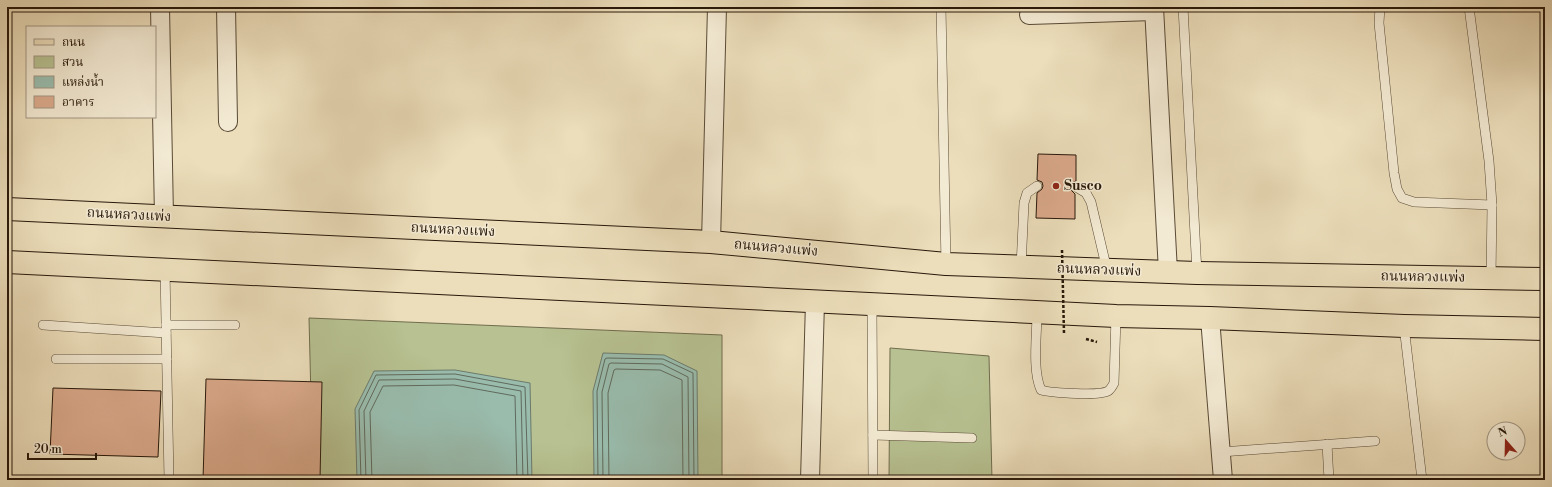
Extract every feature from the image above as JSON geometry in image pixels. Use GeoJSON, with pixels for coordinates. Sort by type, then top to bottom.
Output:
{"type":"FeatureCollection","features":[{"type":"Feature","properties":{"kind":"main road","name":"ถนนหลวงแพ่ง"},"geometry":{"type":"LineString","coordinates":[[7,210],[711,242],[946,264],[1197,273],[1545,279]]}},
{"type":"Feature","properties":{"kind":"main road"},"geometry":{"type":"LineString","coordinates":[[7,262],[1116,316],[1210,318],[1404,326],[1545,329]]}},
{"type":"Feature","properties":{"kind":"street"},"geometry":{"type":"LineString","coordinates":[[160,7],[164,217]]}},
{"type":"Feature","properties":{"kind":"street"},"geometry":{"type":"LineString","coordinates":[[226,7],[228,122]]}},
{"type":"Feature","properties":{"kind":"street"},"geometry":{"type":"LineString","coordinates":[[711,242],[717,7]]}},
{"type":"Feature","properties":{"kind":"street"},"geometry":{"type":"LineString","coordinates":[[1029,15],[1154,9],[1168,272]]}},
{"type":"Feature","properties":{"kind":"street"},"geometry":{"type":"LineString","coordinates":[[810,480],[815,302]]}},
{"type":"Feature","properties":{"kind":"street"},"geometry":{"type":"LineString","coordinates":[[1210,318],[1223,480]]}},
{"type":"Feature","properties":{"kind":"lane"},"geometry":{"type":"LineString","coordinates":[[941,7],[946,264]]}},
{"type":"Feature","properties":{"kind":"lane"},"geometry":{"type":"LineString","coordinates":[[1183,7],[1197,273]]}},
{"type":"Feature","properties":{"kind":"lane"},"geometry":{"type":"LineString","coordinates":[[1380,7],[1379,23],[1394,172],[1397,189],[1402,198],[1414,202],[1492,205]]}},
{"type":"Feature","properties":{"kind":"lane"},"geometry":{"type":"LineString","coordinates":[[1469,7],[1489,161],[1492,205],[1491,278]]}},
{"type":"Feature","properties":{"kind":"lane"},"geometry":{"type":"LineString","coordinates":[[1021,267],[1024,203],[1028,193],[1037,186]]}},
{"type":"Feature","properties":{"kind":"lane"},"geometry":{"type":"LineString","coordinates":[[1076,187],[1086,193],[1091,202],[1107,270]]}},
{"type":"Feature","properties":{"kind":"lane"},"geometry":{"type":"LineString","coordinates":[[165,269],[169,480]]}},
{"type":"Feature","properties":{"kind":"lane"},"geometry":{"type":"LineString","coordinates":[[872,305],[873,480]]}},
{"type":"Feature","properties":{"kind":"lane"},"geometry":{"type":"LineString","coordinates":[[1037,312],[1036,350],[1038,383],[1041,390],[1050,393],[1100,393],[1109,390],[1114,383],[1116,316]]}},
{"type":"Feature","properties":{"kind":"lane"},"geometry":{"type":"LineString","coordinates":[[43,324],[166,329],[235,326]]}},
{"type":"Feature","properties":{"kind":"lane"},"geometry":{"type":"LineString","coordinates":[[1404,326],[1422,480]]}},
{"type":"Feature","properties":{"kind":"lane"},"geometry":{"type":"LineString","coordinates":[[56,359],[167,359]]}},
{"type":"Feature","properties":{"kind":"lane"},"geometry":{"type":"LineString","coordinates":[[873,435],[972,438]]}},
{"type":"Feature","properties":{"kind":"lane"},"geometry":{"type":"LineString","coordinates":[[1221,452],[1375,441]]}},
{"type":"Feature","properties":{"kind":"lane"},"geometry":{"type":"LineString","coordinates":[[1327,444],[1329,480]]}},
{"type":"Feature","properties":{"kind":"path"},"geometry":{"type":"LineString","coordinates":[[1062,250],[1064,333]]}},
{"type":"Feature","properties":{"kind":"green space"},"geometry":{"type":"Polygon","coordinates":[[[309,318],[722,335],[722,480],[313,480],[309,318]]]}},
{"type":"Feature","properties":{"kind":"green space"},"geometry":{"type":"Polygon","coordinates":[[[890,348],[989,356],[992,480],[889,480],[890,348]]]}},
{"type":"Feature","properties":{"kind":"water"},"geometry":{"type":"Polygon","coordinates":[[[603,353],[664,355],[697,371],[698,480],[594,480],[593,391],[603,353]]]}},
{"type":"Feature","properties":{"kind":"water"},"geometry":{"type":"Polygon","coordinates":[[[455,370],[530,383],[532,480],[357,480],[355,409],[374,371],[455,370]]]}},
{"type":"Feature","properties":{"kind":"building","name":"Susco"},"geometry":{"type":"Polygon","coordinates":[[[1038,154],[1076,155],[1076,181],[1073,182],[1070,187],[1075,194],[1075,219],[1036,218],[1037,193],[1043,186],[1042,182],[1037,180],[1038,154]]]}},
{"type":"Feature","properties":{"kind":"building"},"geometry":{"type":"Polygon","coordinates":[[[206,379],[322,382],[320,480],[203,480],[206,379]]]}},
{"type":"Feature","properties":{"kind":"building"},"geometry":{"type":"Polygon","coordinates":[[[53,388],[161,391],[158,457],[50,454],[53,388]]]}},
{"type":"Feature","properties":{"kind":"place","name":"Susco"},"geometry":{"type":"Point","coordinates":[1056,186]}}]}
